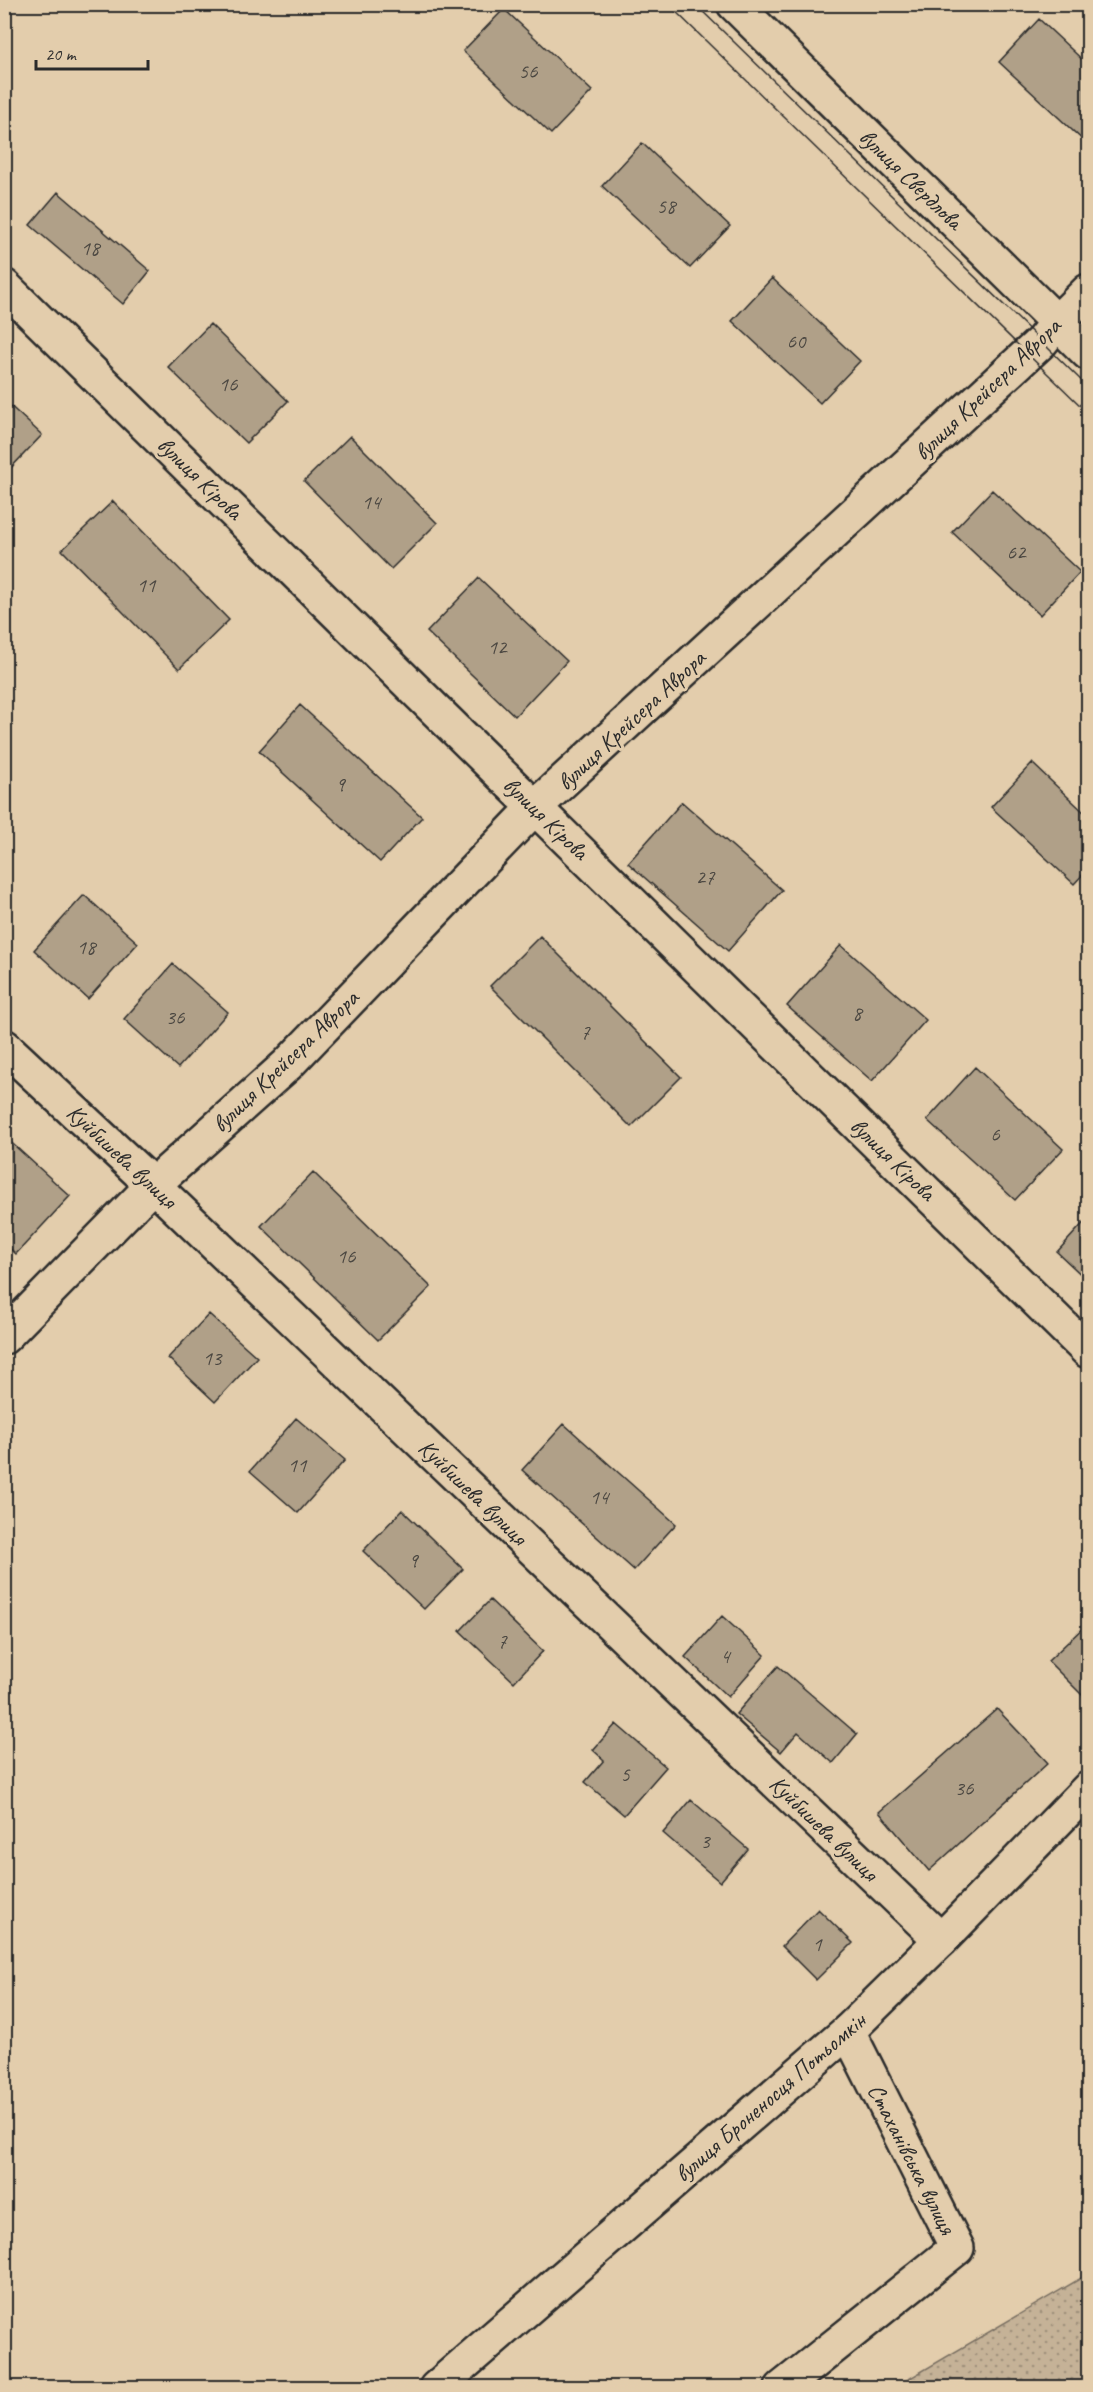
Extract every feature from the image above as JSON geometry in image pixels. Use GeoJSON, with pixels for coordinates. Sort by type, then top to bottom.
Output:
{"type":"FeatureCollection","features":[{"type":"Feature","properties":{"kind":"street","name":"вулиця Свердлова"},"geometry":{"type":"LineString","coordinates":[[734,4],[1089,353]]}},
{"type":"Feature","properties":{"kind":"street","name":"вулиця Кірова"},"geometry":{"type":"LineString","coordinates":[[4,286],[1089,1351]]}},
{"type":"Feature","properties":{"kind":"street","name":"вулиця Крейсера Аврора"},"geometry":{"type":"LineString","coordinates":[[4,1337],[153,1185],[287,1065],[535,807],[1042,341],[1057,322],[1089,291]]}},
{"type":"Feature","properties":{"kind":"street","name":"Куйбишева вулиця"},"geometry":{"type":"LineString","coordinates":[[4,1046],[153,1185],[941,1940]]}},
{"type":"Feature","properties":{"kind":"street","name":"вулиця Броненосця Потьомкін"},"geometry":{"type":"LineString","coordinates":[[436,2388],[848,2031],[1089,1789]]}},
{"type":"Feature","properties":{"kind":"street","name":"Стаханівська вулиця"},"geometry":{"type":"LineString","coordinates":[[782,2388],[957,2248],[848,2031]]}},
{"type":"Feature","properties":{"kind":"shaded area"},"geometry":{"type":"Polygon","coordinates":[[[1088,2274],[1088,2387],[895,2387],[1088,2274]]]}},
{"type":"Feature","properties":{"kind":"building"},"geometry":{"type":"Polygon","coordinates":[[[939,4],[954,4],[947,12],[939,4]]]}},
{"type":"Feature","properties":{"kind":"building"},"geometry":{"type":"Polygon","coordinates":[[[504,9],[592,91],[551,134],[463,51],[504,9]]]}},
{"type":"Feature","properties":{"kind":"building"},"geometry":{"type":"Polygon","coordinates":[[[1039,19],[1088,65],[1087,144],[999,62],[1039,19]]]}},
{"type":"Feature","properties":{"kind":"building"},"geometry":{"type":"Polygon","coordinates":[[[642,143],[730,226],[690,268],[602,186],[642,143]]]}},
{"type":"Feature","properties":{"kind":"building"},"geometry":{"type":"Polygon","coordinates":[[[58,192],[150,271],[123,304],[30,225],[58,192]]]}},
{"type":"Feature","properties":{"kind":"building"},"geometry":{"type":"Polygon","coordinates":[[[772,278],[860,361],[820,403],[732,321],[772,278]]]}},
{"type":"Feature","properties":{"kind":"building"},"geometry":{"type":"Polygon","coordinates":[[[210,324],[288,401],[246,443],[168,367],[210,324]]]}},
{"type":"Feature","properties":{"kind":"building"},"geometry":{"type":"Polygon","coordinates":[[[4,400],[42,435],[4,475],[4,400]]]}},
{"type":"Feature","properties":{"kind":"building"},"geometry":{"type":"Polygon","coordinates":[[[350,436],[437,523],[391,569],[304,481],[350,436]]]}},
{"type":"Feature","properties":{"kind":"building"},"geometry":{"type":"Polygon","coordinates":[[[992,490],[1080,572],[1040,615],[952,532],[992,490]]]}},
{"type":"Feature","properties":{"kind":"building"},"geometry":{"type":"Polygon","coordinates":[[[113,501],[229,620],[179,669],[62,550],[113,501]]]}},
{"type":"Feature","properties":{"kind":"building"},"geometry":{"type":"Polygon","coordinates":[[[479,578],[567,661],[515,716],[427,632],[479,578]]]}},
{"type":"Feature","properties":{"kind":"building"},"geometry":{"type":"Polygon","coordinates":[[[300,705],[422,817],[380,862],[259,751],[300,705]]]}},
{"type":"Feature","properties":{"kind":"building"},"geometry":{"type":"Polygon","coordinates":[[[1032,763],[1088,816],[1088,869],[1074,884],[991,807],[1032,763]]]}},
{"type":"Feature","properties":{"kind":"building"},"geometry":{"type":"Polygon","coordinates":[[[682,802],[782,890],[728,951],[628,863],[682,802]]]}},
{"type":"Feature","properties":{"kind":"building"},"geometry":{"type":"Polygon","coordinates":[[[84,895],[138,943],[88,999],[34,950],[84,895]]]}},
{"type":"Feature","properties":{"kind":"building"},"geometry":{"type":"Polygon","coordinates":[[[540,936],[681,1077],[631,1127],[490,986],[540,936]]]}},
{"type":"Feature","properties":{"kind":"building"},"geometry":{"type":"Polygon","coordinates":[[[841,945],[926,1020],[872,1081],[787,1006],[841,945]]]}},
{"type":"Feature","properties":{"kind":"building"},"geometry":{"type":"Polygon","coordinates":[[[173,964],[228,1012],[178,1068],[124,1019],[173,964]]]}},
{"type":"Feature","properties":{"kind":"building"},"geometry":{"type":"Polygon","coordinates":[[[975,1067],[1063,1149],[1015,1200],[927,1120],[975,1067]]]}},
{"type":"Feature","properties":{"kind":"building"},"geometry":{"type":"Polygon","coordinates":[[[4,1136],[70,1196],[16,1254],[4,1243],[4,1136]]]}},
{"type":"Feature","properties":{"kind":"building"},"geometry":{"type":"Polygon","coordinates":[[[313,1172],[431,1287],[378,1340],[261,1226],[313,1172]]]}},
{"type":"Feature","properties":{"kind":"building"},"geometry":{"type":"Polygon","coordinates":[[[1088,1218],[1088,1281],[1057,1252],[1088,1218]]]}},
{"type":"Feature","properties":{"kind":"building"},"geometry":{"type":"Polygon","coordinates":[[[209,1314],[257,1357],[215,1402],[168,1358],[209,1314]]]}},
{"type":"Feature","properties":{"kind":"building"},"geometry":{"type":"Polygon","coordinates":[[[296,1418],[345,1460],[298,1513],[250,1471],[296,1418]]]}},
{"type":"Feature","properties":{"kind":"building"},"geometry":{"type":"Polygon","coordinates":[[[564,1424],[676,1524],[634,1570],[522,1470],[564,1424]]]}},
{"type":"Feature","properties":{"kind":"building"},"geometry":{"type":"Polygon","coordinates":[[[402,1510],[463,1569],[424,1609],[363,1551],[402,1510]]]}},
{"type":"Feature","properties":{"kind":"building"},"geometry":{"type":"Polygon","coordinates":[[[490,1600],[543,1651],[514,1682],[460,1631],[490,1600]]]}},
{"type":"Feature","properties":{"kind":"building"},"geometry":{"type":"Polygon","coordinates":[[[722,1616],[765,1655],[728,1697],[685,1657],[722,1616]]]}},
{"type":"Feature","properties":{"kind":"building"},"geometry":{"type":"Polygon","coordinates":[[[1088,1623],[1088,1701],[1048,1661],[1088,1623]]]}},
{"type":"Feature","properties":{"kind":"building"},"geometry":{"type":"Polygon","coordinates":[[[778,1666],[857,1734],[833,1763],[798,1732],[781,1752],[736,1714],[778,1666]]]}},
{"type":"Feature","properties":{"kind":"building"},"geometry":{"type":"Polygon","coordinates":[[[997,1709],[1048,1763],[929,1871],[879,1812],[997,1709]]]}},
{"type":"Feature","properties":{"kind":"building"},"geometry":{"type":"Polygon","coordinates":[[[616,1724],[666,1767],[624,1815],[585,1782],[604,1760],[593,1750],[616,1724]]]}},
{"type":"Feature","properties":{"kind":"building"},"geometry":{"type":"Polygon","coordinates":[[[691,1800],[748,1849],[720,1882],[663,1833],[691,1800]]]}},
{"type":"Feature","properties":{"kind":"building"},"geometry":{"type":"Polygon","coordinates":[[[818,1909],[853,1943],[816,1980],[782,1946],[818,1909]]]}},
{"type":"Feature","properties":{"kind":"tram line"},"geometry":{"type":"LineString","coordinates":[[668,4],[1088,413]]}},
{"type":"Feature","properties":{"kind":"tram line"},"geometry":{"type":"LineString","coordinates":[[695,4],[1088,387]]}}]}
